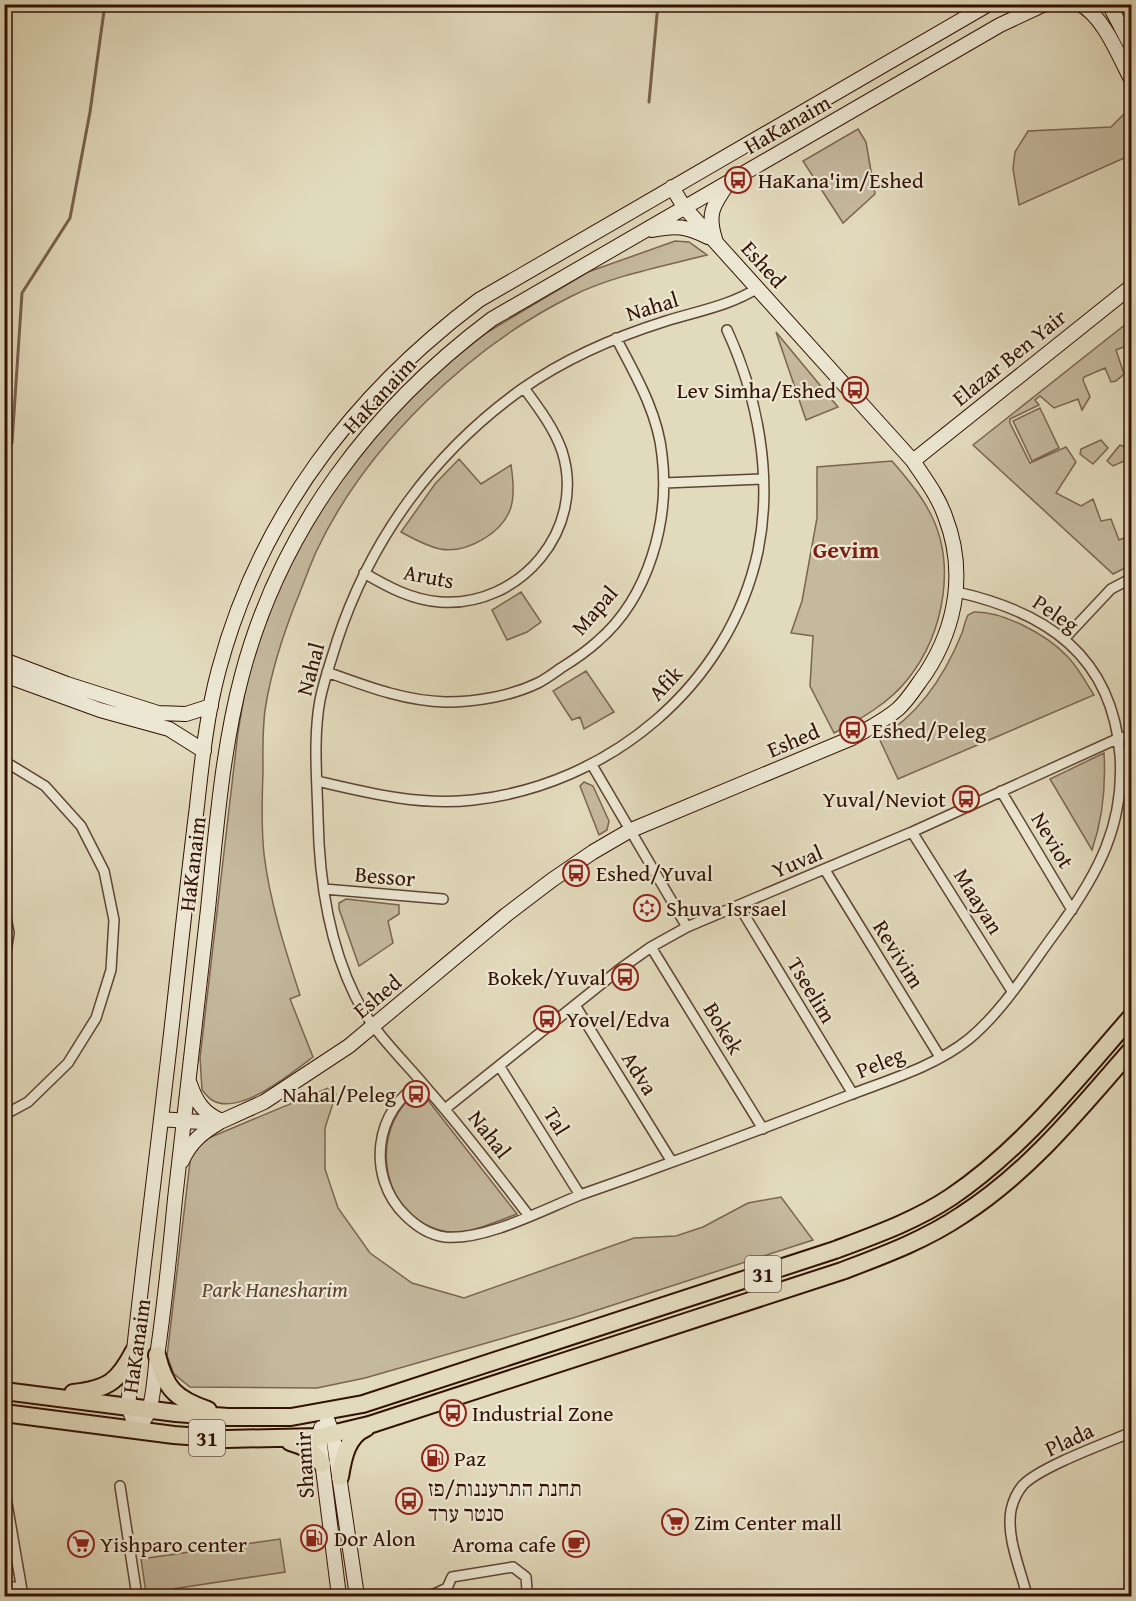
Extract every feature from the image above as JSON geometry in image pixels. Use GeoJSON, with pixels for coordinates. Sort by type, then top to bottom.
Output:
{"type":"FeatureCollection","features":[{"type":"Feature","properties":{"kind":"highway","name":"31"},"geometry":{"type":"LineString","coordinates":[[4,1391],[228,1417],[291,1417],[363,1404],[835,1250],[899,1226],[950,1198],[994,1164],[1047,1112],[1131,1016]]}},
{"type":"Feature","properties":{"kind":"highway","name":"31"},"geometry":{"type":"LineString","coordinates":[[4,1413],[227,1439],[326,1436],[381,1422],[842,1271],[908,1245],[962,1216],[1008,1180],[1063,1128],[1131,1049]]}},
{"type":"Feature","properties":{"kind":"highway"},"geometry":{"type":"LineString","coordinates":[[50,1397],[97,1390],[109,1384],[124,1370],[134,1351]]}},
{"type":"Feature","properties":{"kind":"highway"},"geometry":{"type":"LineString","coordinates":[[157,1355],[162,1375],[171,1392],[190,1404],[228,1417]]}},
{"type":"Feature","properties":{"kind":"highway"},"geometry":{"type":"LineString","coordinates":[[340,1477],[344,1452],[352,1440],[359,1431],[381,1422]]}},
{"type":"Feature","properties":{"kind":"highway"},"geometry":{"type":"LineString","coordinates":[[278,1439],[303,1445],[315,1453],[322,1464]]}},
{"type":"Feature","properties":{"kind":"main road","name":"HaKanaim"},"geometry":{"type":"LineString","coordinates":[[137,1430],[128,1407],[204,751],[211,706],[230,635],[247,589],[274,531],[310,472],[373,392],[425,342],[479,300],[989,4]]}},
{"type":"Feature","properties":{"kind":"main road","name":"HaKanaim"},"geometry":{"type":"LineString","coordinates":[[137,1430],[149,1409],[157,1355],[213,865],[236,703],[252,642],[270,596],[295,542],[329,485],[391,408],[441,360],[492,319],[1000,25],[1045,4]]}},
{"type":"Feature","properties":{"kind":"main road"},"geometry":{"type":"LineString","coordinates":[[1079,4],[1089,10],[1100,23],[1131,81]]}},
{"type":"Feature","properties":{"kind":"main road"},"geometry":{"type":"LineString","coordinates":[[1109,4],[1131,48]]}},
{"type":"Feature","properties":{"kind":"main road"},"geometry":{"type":"LineString","coordinates":[[715,241],[712,230],[712,211],[714,204],[730,181]]}},
{"type":"Feature","properties":{"kind":"main road","name":"Eshed"},"geometry":{"type":"LineString","coordinates":[[161,1119],[213,1123],[264,1102],[349,1046],[506,915],[552,880],[629,831],[852,738],[875,725],[898,708],[914,691],[938,654],[951,619],[957,592],[955,556],[945,515],[932,490],[913,461],[684,207],[672,187]]}},
{"type":"Feature","properties":{"kind":"main road"},"geometry":{"type":"LineString","coordinates":[[642,231],[675,226],[687,227],[715,241]]}},
{"type":"Feature","properties":{"kind":"main road","name":"Elazar Ben Yair"},"geometry":{"type":"LineString","coordinates":[[913,461],[1131,286]]}},
{"type":"Feature","properties":{"kind":"main road"},"geometry":{"type":"LineString","coordinates":[[4,660],[67,684],[162,713],[186,714],[211,706]]}},
{"type":"Feature","properties":{"kind":"main road"},"geometry":{"type":"LineString","coordinates":[[4,675],[89,706],[169,729],[204,751]]}},
{"type":"Feature","properties":{"kind":"main road"},"geometry":{"type":"LineString","coordinates":[[189,1080],[193,1093],[202,1108],[213,1118],[222,1121]]}},
{"type":"Feature","properties":{"kind":"main road"},"geometry":{"type":"LineString","coordinates":[[178,1171],[189,1147],[197,1138],[222,1121]]}},
{"type":"Feature","properties":{"kind":"main road","name":"Shamir"},"geometry":{"type":"LineString","coordinates":[[324,1411],[326,1436],[322,1464],[339,1596]]}},
{"type":"Feature","properties":{"kind":"main road","name":"Shamir"},"geometry":{"type":"LineString","coordinates":[[326,1436],[340,1477],[357,1596]]}},
{"type":"Feature","properties":{"kind":"street","name":"Nahal"},"geometry":{"type":"LineString","coordinates":[[529,1216],[445,1109],[373,1027],[354,995],[341,963],[324,889],[320,858],[317,781],[320,702],[327,672],[347,612],[364,573],[399,512],[437,464],[464,435],[524,388],[558,367],[616,338],[732,302],[758,288]]}},
{"type":"Feature","properties":{"kind":"street","name":"Afik"},"geometry":{"type":"LineString","coordinates":[[317,781],[376,795],[409,799],[474,800],[516,792],[559,779],[592,765],[643,732],[687,691],[710,663],[739,607],[758,551],[762,522],[760,435],[752,399],[737,352],[727,330]]}},
{"type":"Feature","properties":{"kind":"street","name":"Mapal"},"geometry":{"type":"LineString","coordinates":[[327,672],[386,693],[420,700],[446,702],[503,695],[539,682],[599,641],[618,620],[651,562],[660,530],[664,483],[662,453],[657,428],[635,374],[616,338]]}},
{"type":"Feature","properties":{"kind":"street","name":"Aruts"},"geometry":{"type":"LineString","coordinates":[[364,573],[391,589],[414,598],[439,602],[460,602],[505,589],[542,559],[561,521],[566,498],[567,472],[562,450],[553,431],[524,388]]}},
{"type":"Feature","properties":{"kind":"street"},"geometry":{"type":"LineString","coordinates":[[664,483],[762,479]]}},
{"type":"Feature","properties":{"kind":"street"},"geometry":{"type":"LineString","coordinates":[[1065,638],[1110,589],[1131,578]]}},
{"type":"Feature","properties":{"kind":"street","name":"Peleg"},"geometry":{"type":"LineString","coordinates":[[422,1083],[411,1088],[387,1118],[382,1133],[380,1157],[382,1178],[388,1195],[414,1224],[434,1235],[448,1238],[473,1235],[529,1216],[580,1195],[763,1129],[940,1057],[968,1039],[988,1020],[1012,991],[1072,910],[1093,877],[1111,834],[1119,797],[1121,771],[1119,738],[1106,696],[1096,677],[1065,638],[1022,612],[980,597],[957,592]]}},
{"type":"Feature","properties":{"kind":"street","name":"Yuval"},"geometry":{"type":"LineString","coordinates":[[445,1109],[620,969],[651,947],[687,927],[912,832],[1000,790],[1119,738],[1131,736]]}},
{"type":"Feature","properties":{"kind":"street"},"geometry":{"type":"LineString","coordinates":[[4,761],[45,786],[81,826],[104,871],[114,920],[111,970],[96,1018],[68,1063],[28,1102],[4,1115]]}},
{"type":"Feature","properties":{"kind":"street"},"geometry":{"type":"LineString","coordinates":[[592,765],[687,927]]}},
{"type":"Feature","properties":{"kind":"street","name":"Neviot"},"geometry":{"type":"LineString","coordinates":[[1000,790],[1072,910]]}},
{"type":"Feature","properties":{"kind":"street","name":"Maayan"},"geometry":{"type":"LineString","coordinates":[[912,832],[1012,991]]}},
{"type":"Feature","properties":{"kind":"street","name":"Revivim"},"geometry":{"type":"LineString","coordinates":[[825,870],[940,1057]]}},
{"type":"Feature","properties":{"kind":"street","name":"Bessor"},"geometry":{"type":"LineString","coordinates":[[324,889],[442,899]]}},
{"type":"Feature","properties":{"kind":"street","name":"Tseelim"},"geometry":{"type":"LineString","coordinates":[[739,906],[853,1094]]}},
{"type":"Feature","properties":{"kind":"street"},"geometry":{"type":"LineString","coordinates":[[4,907],[9,933],[4,964]]}},
{"type":"Feature","properties":{"kind":"street","name":"Bokek"},"geometry":{"type":"LineString","coordinates":[[651,947],[763,1129]]}},
{"type":"Feature","properties":{"kind":"street","name":"Adva"},"geometry":{"type":"LineString","coordinates":[[575,1005],[672,1162]]}},
{"type":"Feature","properties":{"kind":"street","name":"Tal"},"geometry":{"type":"LineString","coordinates":[[500,1067],[580,1195]]}},
{"type":"Feature","properties":{"kind":"street","name":"Plada"},"geometry":{"type":"LineString","coordinates":[[1027,1596],[1014,1546],[1011,1512],[1015,1497],[1023,1485],[1062,1463],[1131,1432]]}},
{"type":"Feature","properties":{"kind":"street"},"geometry":{"type":"LineString","coordinates":[[5,1486],[23,1596]]}},
{"type":"Feature","properties":{"kind":"street"},"geometry":{"type":"LineString","coordinates":[[120,1486],[137,1596]]}},
{"type":"Feature","properties":{"kind":"street"},"geometry":{"type":"LineString","coordinates":[[418,1596],[447,1592],[452,1577],[513,1567],[526,1577],[527,1590],[524,1596]]}},
{"type":"Feature","properties":{"kind":"street"},"geometry":{"type":"LineString","coordinates":[[4,1588],[21,1586]]}},
{"type":"Feature","properties":{"kind":"green space"},"geometry":{"type":"Polygon","coordinates":[[[1131,107],[1131,155],[1019,205],[1013,169],[1015,152],[1028,131],[1111,127],[1131,107]]]}},
{"type":"Feature","properties":{"kind":"green space"},"geometry":{"type":"Polygon","coordinates":[[[858,129],[866,142],[875,194],[843,223],[803,161],[858,129]]]}},
{"type":"Feature","properties":{"kind":"green space"},"geometry":{"type":"Polygon","coordinates":[[[675,241],[689,242],[707,255],[638,272],[587,289],[533,317],[495,343],[459,372],[391,438],[362,475],[337,513],[316,552],[282,640],[268,691],[263,729],[264,854],[279,926],[300,995],[290,999],[313,1057],[279,1082],[250,1098],[236,1103],[223,1104],[212,1100],[202,1090],[200,1058],[238,732],[248,673],[275,596],[304,535],[330,495],[371,441],[408,400],[447,364],[486,333],[588,272],[675,241]]]}},
{"type":"Feature","properties":{"kind":"green space"},"geometry":{"type":"Polygon","coordinates":[[[1131,320],[1131,344],[1116,350],[1124,374],[1111,382],[1105,368],[1084,377],[1083,380],[1090,397],[1082,410],[1078,399],[1054,408],[1040,396],[1035,400],[1039,405],[1010,419],[1030,463],[1066,447],[1076,462],[1056,493],[1081,506],[1093,499],[1101,521],[1111,519],[1119,540],[1131,535],[1131,565],[1113,574],[973,445],[1131,320]]]}},
{"type":"Feature","properties":{"kind":"green space"},"geometry":{"type":"Polygon","coordinates":[[[776,332],[838,407],[806,420],[776,332]]]}},
{"type":"Feature","properties":{"kind":"green space"},"geometry":{"type":"Polygon","coordinates":[[[1040,408],[1059,448],[1032,461],[1013,421],[1040,408]]]}},
{"type":"Feature","properties":{"kind":"green space"},"geometry":{"type":"Polygon","coordinates":[[[1101,440],[1108,448],[1093,464],[1080,454],[1081,449],[1101,440]]]}},
{"type":"Feature","properties":{"kind":"green space"},"geometry":{"type":"Polygon","coordinates":[[[1120,445],[1131,449],[1131,458],[1113,466],[1107,461],[1120,445]]]}},
{"type":"Feature","properties":{"kind":"green space"},"geometry":{"type":"Polygon","coordinates":[[[459,459],[481,484],[511,465],[512,502],[507,516],[500,525],[492,533],[472,545],[450,550],[419,542],[401,532],[435,484],[459,459]]]}},
{"type":"Feature","properties":{"kind":"green space"},"geometry":{"type":"Polygon","coordinates":[[[892,461],[920,496],[937,530],[943,551],[943,597],[931,640],[908,679],[874,710],[834,733],[810,686],[813,636],[791,633],[802,601],[817,518],[817,467],[892,461]]]}},
{"type":"Feature","properties":{"kind":"green space"},"geometry":{"type":"Polygon","coordinates":[[[521,592],[541,622],[527,632],[507,640],[492,610],[521,592]]]}},
{"type":"Feature","properties":{"kind":"green space"},"geometry":{"type":"Polygon","coordinates":[[[974,612],[1011,620],[1048,640],[1071,660],[1094,695],[898,779],[879,738],[906,718],[929,693],[955,649],[968,615],[974,612]]]}},
{"type":"Feature","properties":{"kind":"green space"},"geometry":{"type":"Polygon","coordinates":[[[586,671],[614,712],[584,729],[580,717],[572,720],[553,691],[586,671]]]}},
{"type":"Feature","properties":{"kind":"green space"},"geometry":{"type":"Polygon","coordinates":[[[1104,753],[1103,802],[1092,850],[1050,779],[1104,753]]]}},
{"type":"Feature","properties":{"kind":"green space"},"geometry":{"type":"Polygon","coordinates":[[[584,782],[593,786],[609,821],[607,830],[599,835],[580,786],[584,782]]]}},
{"type":"Feature","properties":{"kind":"green space"},"geometry":{"type":"Polygon","coordinates":[[[346,899],[399,905],[399,914],[388,921],[393,943],[359,966],[339,909],[339,903],[346,899]]]}},
{"type":"Feature","properties":{"kind":"green space","name":"Park Hanesharim"},"geometry":{"type":"Polygon","coordinates":[[[328,1088],[336,1094],[325,1128],[325,1169],[338,1208],[370,1253],[412,1283],[464,1298],[634,1238],[676,1236],[703,1227],[748,1203],[781,1197],[813,1240],[573,1318],[365,1378],[317,1388],[190,1387],[174,1374],[167,1356],[192,1145],[328,1088]]]}},
{"type":"Feature","properties":{"kind":"green space"},"geometry":{"type":"Polygon","coordinates":[[[420,1090],[517,1214],[477,1229],[446,1232],[416,1219],[401,1203],[391,1185],[387,1164],[387,1143],[393,1123],[404,1105],[420,1090]]]}},
{"type":"Feature","properties":{"kind":"green space"},"geometry":{"type":"Polygon","coordinates":[[[280,1539],[285,1572],[146,1593],[141,1559],[280,1539]]]}},
{"type":"Feature","properties":{"kind":"waterway"},"geometry":{"type":"LineString","coordinates":[[12,443],[22,293],[70,218],[90,112],[105,4]]}},
{"type":"Feature","properties":{"kind":"waterway"},"geometry":{"type":"LineString","coordinates":[[649,102],[658,4]]}},
{"type":"Feature","properties":{"kind":"place","name":"HaKana'im/Eshed"},"geometry":{"type":"Point","coordinates":[738,180]}},
{"type":"Feature","properties":{"kind":"place","name":"Lev Simha/Eshed"},"geometry":{"type":"Point","coordinates":[855,390]}},
{"type":"Feature","properties":{"kind":"place","name":"Eshed/Peleg"},"geometry":{"type":"Point","coordinates":[853,730]}},
{"type":"Feature","properties":{"kind":"place","name":"Yuval/Neviot"},"geometry":{"type":"Point","coordinates":[966,799]}},
{"type":"Feature","properties":{"kind":"place","name":"Eshed/Yuval"},"geometry":{"type":"Point","coordinates":[576,873]}},
{"type":"Feature","properties":{"kind":"place","name":"Shuva Isrsael"},"geometry":{"type":"Point","coordinates":[647,908]}},
{"type":"Feature","properties":{"kind":"place","name":"Bokek/Yuval"},"geometry":{"type":"Point","coordinates":[625,977]}},
{"type":"Feature","properties":{"kind":"place","name":"Yovel/Edva"},"geometry":{"type":"Point","coordinates":[547,1019]}},
{"type":"Feature","properties":{"kind":"place","name":"Nahal/Peleg"},"geometry":{"type":"Point","coordinates":[416,1094]}},
{"type":"Feature","properties":{"kind":"place","name":"Industrial Zone"},"geometry":{"type":"Point","coordinates":[453,1413]}},
{"type":"Feature","properties":{"kind":"place","name":"Paz"},"geometry":{"type":"Point","coordinates":[435,1458]}},
{"type":"Feature","properties":{"kind":"place","name":"תחנת התרעננות/פז סנטר ערד"},"geometry":{"type":"Point","coordinates":[409,1501]}},
{"type":"Feature","properties":{"kind":"place","name":"Zim Center mall"},"geometry":{"type":"Point","coordinates":[675,1522]}},
{"type":"Feature","properties":{"kind":"place","name":"Dor Alon"},"geometry":{"type":"Point","coordinates":[314,1538]}},
{"type":"Feature","properties":{"kind":"place","name":"Yishparo center"},"geometry":{"type":"Point","coordinates":[81,1544]}},
{"type":"Feature","properties":{"kind":"place","name":"Aroma cafe"},"geometry":{"type":"Point","coordinates":[576,1544]}},
{"type":"Feature","properties":{"kind":"district","name":"Gevim"},"geometry":{"type":"Point","coordinates":[846,549]}}]}
